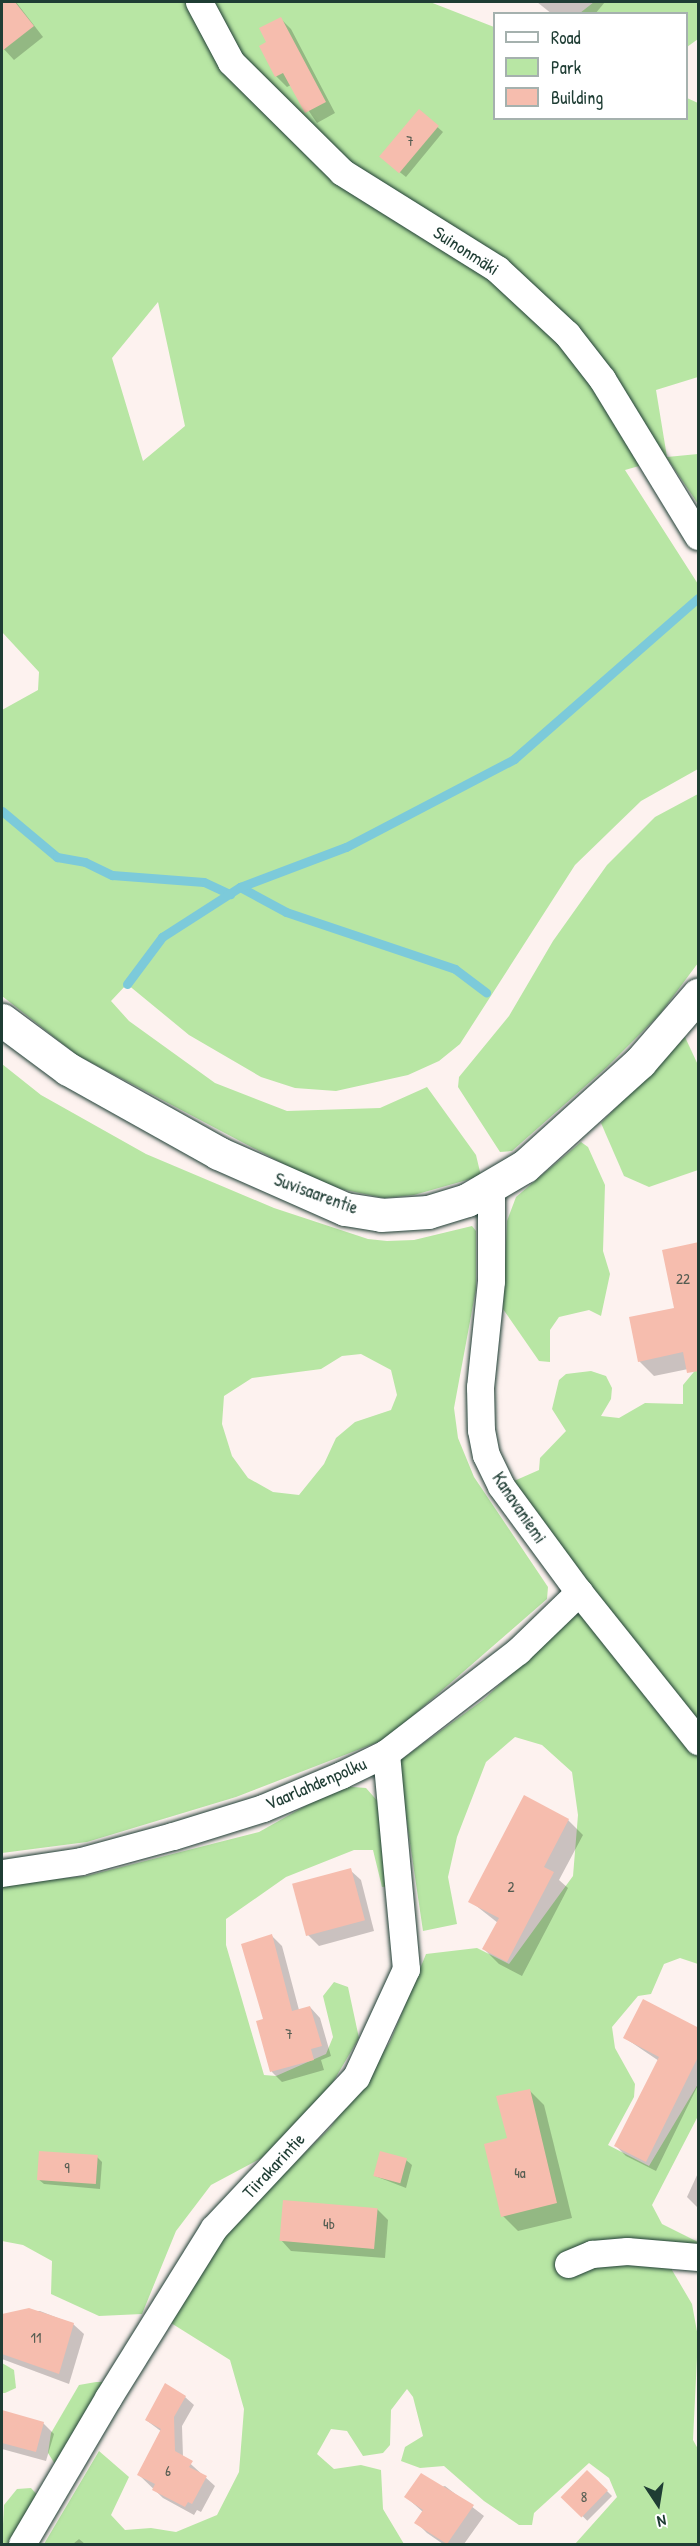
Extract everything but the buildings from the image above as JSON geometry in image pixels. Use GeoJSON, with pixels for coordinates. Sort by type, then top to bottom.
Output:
{"type":"FeatureCollection","features":[{"type":"Feature","properties":{"kind":"street","name":"Suinonmäki"},"geometry":{"type":"LineString","coordinates":[[198,2],[231,62],[342,172],[497,269],[567,334],[602,379],[699,536]]}},
{"type":"Feature","properties":{"kind":"street","name":"Suvisaarentie"},"geometry":{"type":"LineString","coordinates":[[2,1020],[68,1069],[142,1112],[238,1162],[345,1209],[381,1215],[428,1212],[491,1189],[525,1166],[632,1070],[699,995]]}},
{"type":"Feature","properties":{"kind":"street","name":"Kanavaniemi"},"geometry":{"type":"LineString","coordinates":[[491,1189],[491,1281],[480,1387],[486,1455],[501,1486],[579,1592],[699,1742]]}},
{"type":"Feature","properties":{"kind":"street","name":"Vaarlahdenpolku"},"geometry":{"type":"LineString","coordinates":[[2,1873],[81,1862],[263,1808],[386,1753],[518,1651],[579,1592]]}},
{"type":"Feature","properties":{"kind":"street","name":"Tiirakarintie"},"geometry":{"type":"LineString","coordinates":[[22,2544],[108,2398],[214,2229],[356,2077],[405,1969],[386,1753]]}},
{"type":"Feature","properties":{"kind":"street"},"geometry":{"type":"LineString","coordinates":[[568,2264],[592,2254],[627,2251],[699,2257]]}},
{"type":"Feature","properties":{"kind":"green space"},"geometry":{"type":"Polygon","coordinates":[[[2,2],[430,2],[493,27],[493,120],[688,120],[688,98],[698,103],[698,377],[656,390],[667,457],[698,454],[698,504],[667,458],[625,470],[698,584],[698,769],[641,801],[575,865],[460,1044],[439,1061],[408,1075],[336,1091],[295,1088],[261,1077],[189,1035],[127,984],[111,1001],[129,1021],[215,1083],[287,1111],[380,1108],[427,1087],[476,1155],[481,1176],[414,1195],[384,1198],[340,1189],[295,1170],[77,1055],[2,996],[2,710],[38,690],[39,672],[2,632],[2,2]],[[158,302],[112,358],[143,461],[185,426],[158,302]]]}},
{"type":"Feature","properties":{"kind":"green space"},"geometry":{"type":"Polygon","coordinates":[[[594,2],[698,2],[698,39],[688,46],[688,12],[581,12],[594,2]]]}},
{"type":"Feature","properties":{"kind":"green space"},"geometry":{"type":"Polygon","coordinates":[[[698,794],[698,963],[660,1014],[607,1067],[512,1151],[500,1152],[458,1087],[459,1077],[509,1016],[553,941],[607,865],[655,817],[698,794]]]}},
{"type":"Feature","properties":{"kind":"green space"},"geometry":{"type":"Polygon","coordinates":[[[685,1037],[698,1065],[698,1170],[649,1187],[624,1176],[601,1123],[685,1037]]]}},
{"type":"Feature","properties":{"kind":"green space"},"geometry":{"type":"Polygon","coordinates":[[[2,1064],[41,1095],[146,1154],[274,1208],[368,1239],[387,1241],[414,1240],[472,1226],[476,1231],[476,1289],[454,1408],[458,1438],[474,1477],[548,1587],[547,1599],[386,1739],[236,1797],[87,1842],[2,1853],[2,1064]],[[361,1354],[342,1356],[321,1369],[252,1378],[224,1396],[222,1424],[232,1456],[248,1478],[273,1492],[299,1495],[324,1464],[336,1438],[355,1422],[391,1410],[397,1395],[391,1370],[361,1354]]]}},
{"type":"Feature","properties":{"kind":"green space"},"geometry":{"type":"Polygon","coordinates":[[[581,1142],[588,1147],[605,1185],[603,1251],[610,1274],[601,1316],[589,1310],[559,1317],[550,1330],[550,1362],[539,1361],[503,1309],[507,1221],[516,1197],[581,1142]]]}},
{"type":"Feature","properties":{"kind":"green space"},"geometry":{"type":"Polygon","coordinates":[[[698,1367],[698,1729],[603,1606],[514,1481],[539,1470],[540,1458],[566,1431],[552,1409],[559,1380],[566,1374],[591,1371],[606,1376],[612,1388],[611,1399],[601,1416],[619,1418],[645,1403],[683,1404],[683,1385],[698,1367]]]}},
{"type":"Feature","properties":{"kind":"green space"},"geometry":{"type":"Polygon","coordinates":[[[577,1614],[588,1615],[698,1756],[698,1964],[680,1958],[664,1964],[651,1994],[638,1996],[612,2027],[615,2048],[635,2084],[634,2097],[608,2145],[649,2166],[698,2084],[698,2116],[652,2205],[662,2224],[698,2242],[698,2263],[673,2260],[672,2270],[692,2304],[698,2337],[693,2440],[698,2449],[698,2544],[575,2544],[617,2497],[609,2478],[589,2463],[534,2513],[532,2525],[519,2525],[484,2501],[444,2466],[420,2468],[401,2461],[405,2447],[423,2436],[413,2397],[407,2389],[391,2410],[390,2445],[383,2453],[363,2456],[347,2431],[331,2429],[317,2454],[334,2469],[361,2465],[381,2470],[383,2509],[404,2544],[44,2544],[99,2451],[129,2477],[111,2515],[125,2530],[151,2528],[176,2532],[217,2515],[239,2472],[244,2409],[230,2360],[171,2323],[215,2242],[330,2128],[390,2042],[426,1954],[477,1948],[509,1964],[573,1876],[578,1815],[572,1772],[542,1745],[515,1737],[486,1762],[457,1837],[448,1877],[457,1924],[423,1931],[398,1762],[483,1700],[577,1614]]]}},
{"type":"Feature","properties":{"kind":"green space"},"geometry":{"type":"Polygon","coordinates":[[[341,1786],[366,1788],[381,1805],[392,1886],[382,1887],[373,1850],[354,1850],[286,1877],[226,1919],[226,1945],[264,2075],[276,2076],[326,2054],[333,2037],[323,1996],[334,1982],[348,1987],[359,2038],[326,2094],[284,2146],[211,2185],[176,2231],[142,2314],[99,2316],[51,2294],[52,2261],[23,2245],[2,2241],[2,1885],[86,1876],[259,1832],[341,1786]]]}},
{"type":"Feature","properties":{"kind":"green space"},"geometry":{"type":"Polygon","coordinates":[[[2,2363],[14,2370],[16,2388],[5,2393],[2,2393],[2,2363]]]}},
{"type":"Feature","properties":{"kind":"green space"},"geometry":{"type":"Polygon","coordinates":[[[109,2382],[58,2469],[48,2453],[51,2433],[79,2385],[109,2382]]]}},
{"type":"Feature","properties":{"kind":"green space"},"geometry":{"type":"Polygon","coordinates":[[[31,2488],[40,2498],[13,2544],[2,2544],[4,2505],[17,2489],[31,2488]]]}},
{"type":"Feature","properties":{"kind":"waterway"},"geometry":{"type":"LineString","coordinates":[[127,984],[162,937],[240,887],[346,847],[514,759],[698,598]]}},
{"type":"Feature","properties":{"kind":"waterway"},"geometry":{"type":"LineString","coordinates":[[2,811],[57,857],[85,862],[112,875],[204,882],[230,894]]}},
{"type":"Feature","properties":{"kind":"waterway"},"geometry":{"type":"LineString","coordinates":[[240,887],[286,912],[455,969],[486,992]]}}]}
